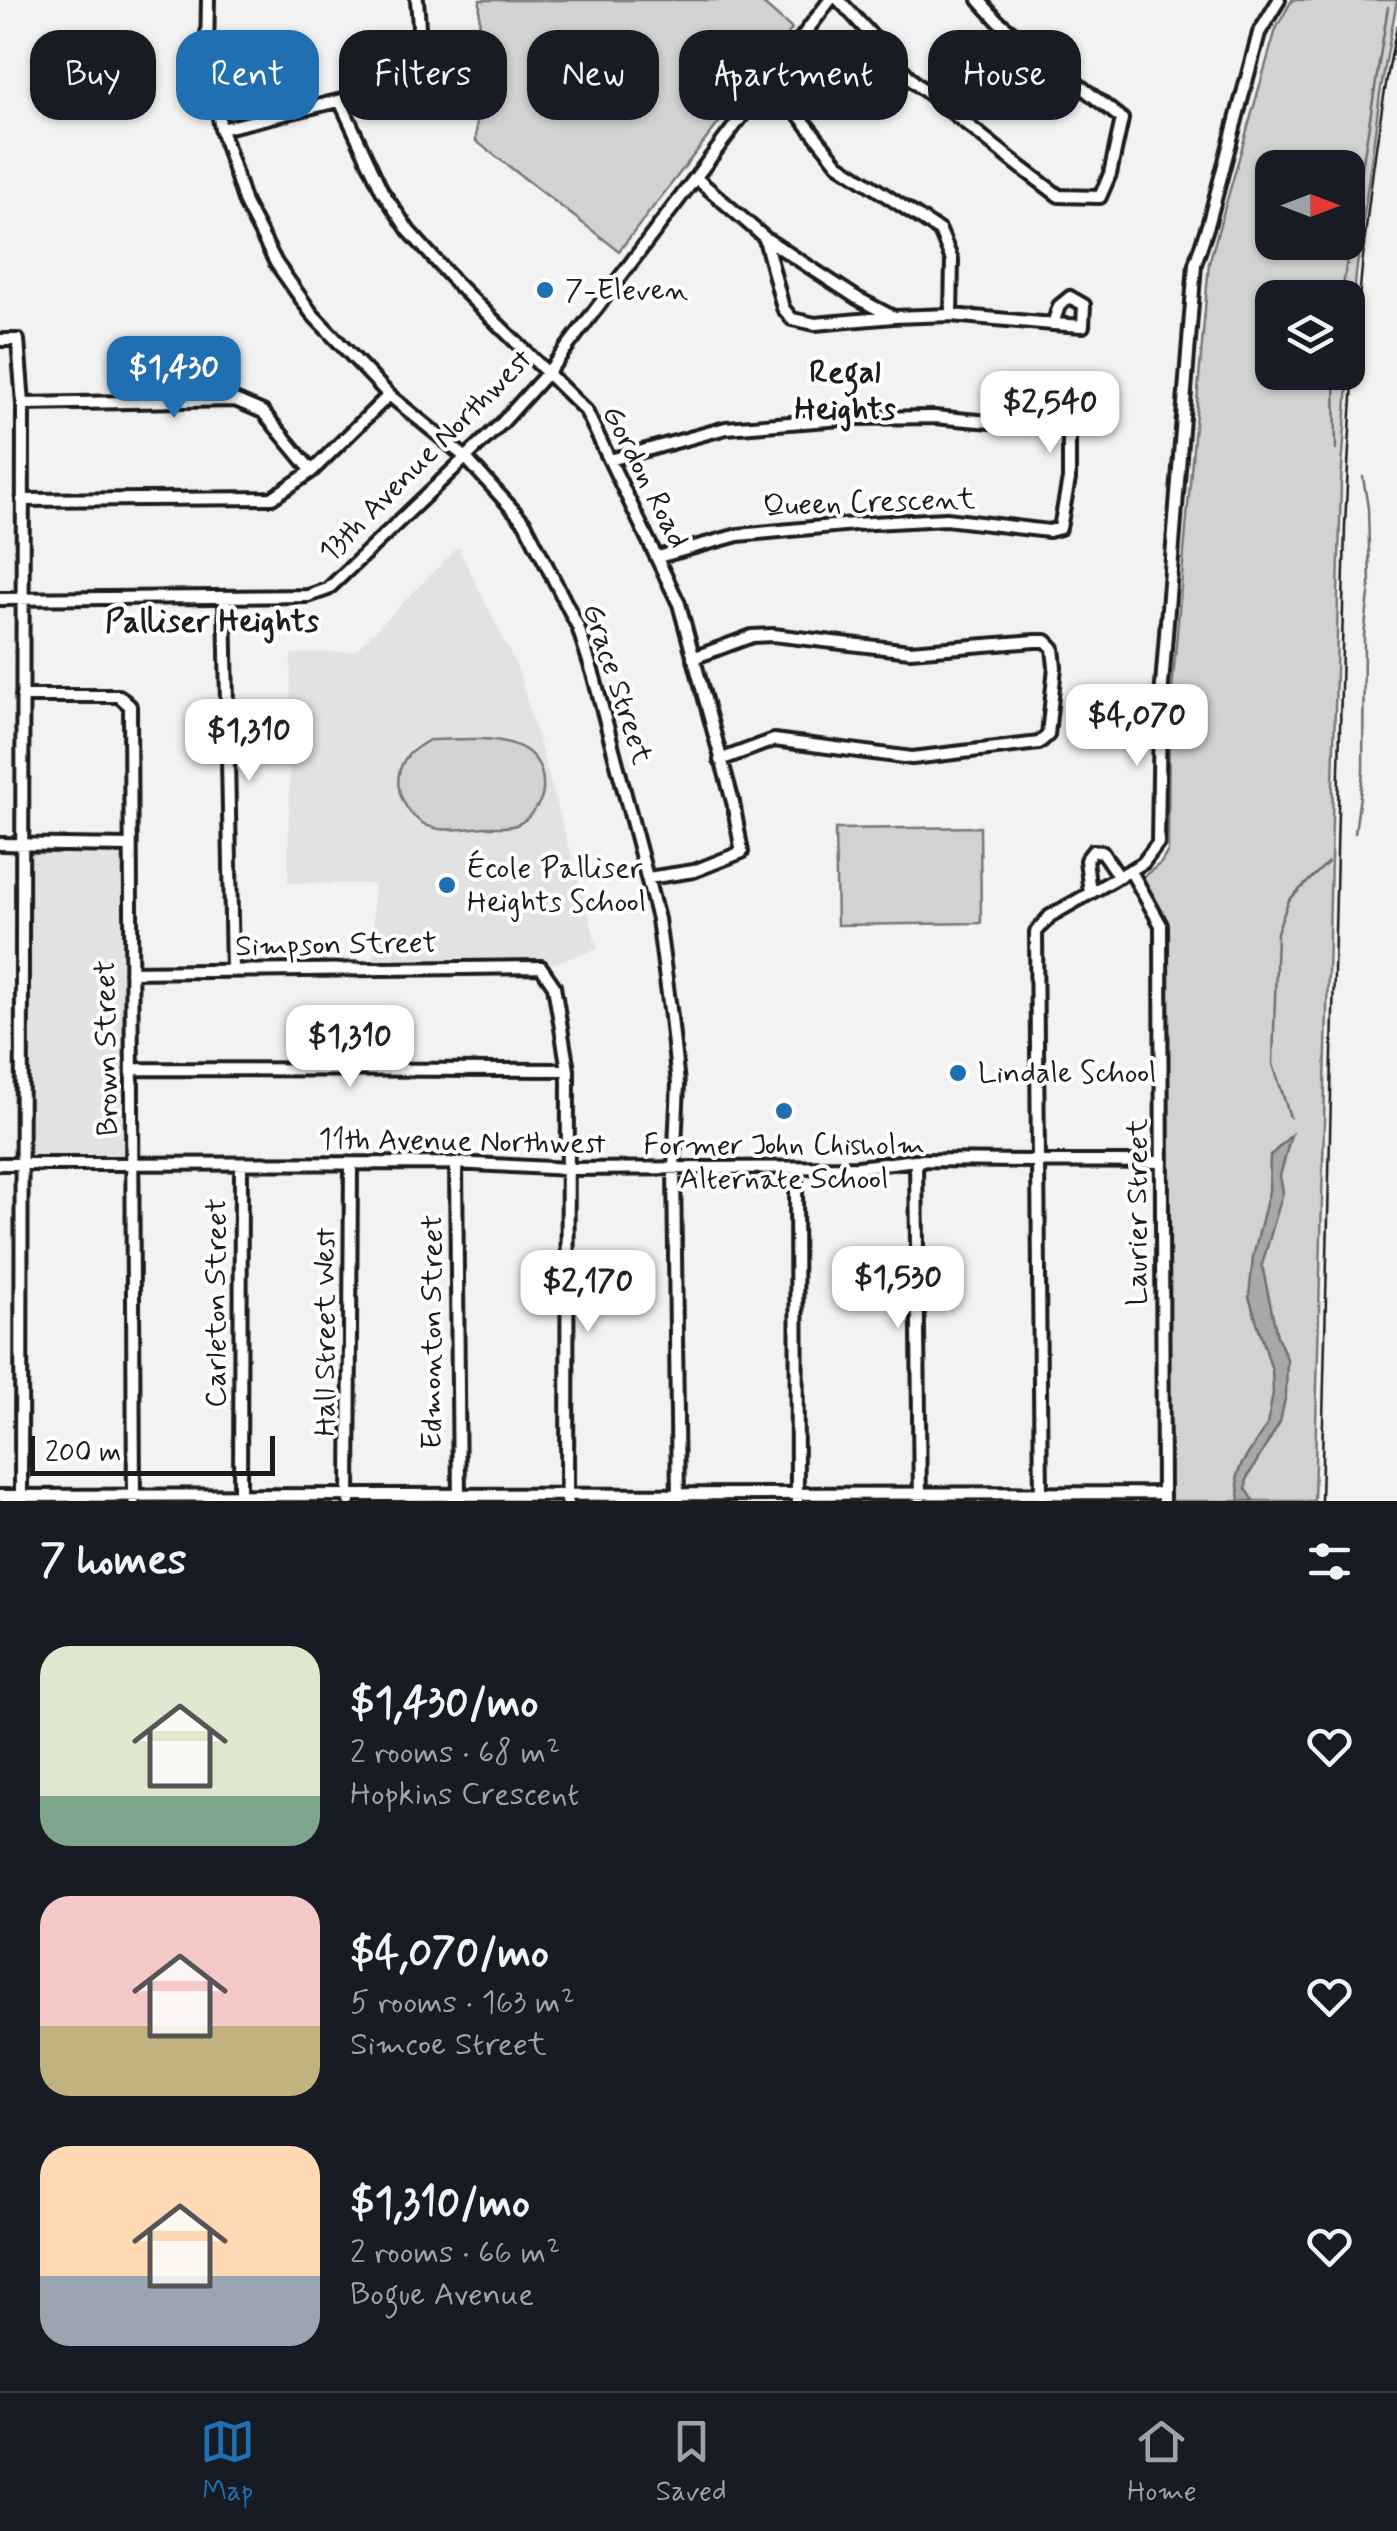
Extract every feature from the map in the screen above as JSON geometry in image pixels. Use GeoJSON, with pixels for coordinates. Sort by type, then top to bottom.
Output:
{"type":"FeatureCollection","features":[{"type":"Feature","properties":{"kind":"street","name":"Grace Street"},"geometry":{"type":"LineString","coordinates":[[208,0],[207,52],[221,130],[245,202],[276,264],[312,314],[390,394],[465,457],[525,523],[578,627],[658,919],[678,1084],[674,1168],[678,1497]]}},
{"type":"Feature","properties":{"kind":"street"},"geometry":{"type":"LineString","coordinates":[[418,0],[420,30]]}},
{"type":"Feature","properties":{"kind":"street","name":"13th Avenue Northwest"},"geometry":{"type":"LineString","coordinates":[[807,30],[830,0]]}},
{"type":"Feature","properties":{"kind":"street"},"geometry":{"type":"LineString","coordinates":[[839,0],[915,83],[1059,196],[1100,196],[1110,174],[1122,119],[998,21],[979,0]]}},
{"type":"Feature","properties":{"kind":"street"},"geometry":{"type":"LineString","coordinates":[[1040,1496],[1036,932],[1050,916],[1144,863],[1158,843],[1160,711],[1195,264],[1260,34],[1280,0]]}},
{"type":"Feature","properties":{"kind":"street"},"geometry":{"type":"LineString","coordinates":[[221,130],[339,103]]}},
{"type":"Feature","properties":{"kind":"street","name":"Gordon Road"},"geometry":{"type":"LineString","coordinates":[[348,120],[382,191],[409,231],[586,411],[679,604],[733,802],[742,852],[694,871],[648,878]]}},
{"type":"Feature","properties":{"kind":"street","name":"13th Avenue Northwest"},"geometry":{"type":"LineString","coordinates":[[0,599],[308,596],[328,589],[502,423],[548,371],[739,120]]}},
{"type":"Feature","properties":{"kind":"street"},"geometry":{"type":"LineString","coordinates":[[803,120],[838,164],[940,231],[952,260],[951,315]]}},
{"type":"Feature","properties":{"kind":"street"},"geometry":{"type":"LineString","coordinates":[[696,178],[764,238],[894,318]]}},
{"type":"Feature","properties":{"kind":"street"},"geometry":{"type":"LineString","coordinates":[[764,238],[784,308],[792,320],[815,324],[951,315],[1052,324]]}},
{"type":"Feature","properties":{"kind":"street"},"geometry":{"type":"LineString","coordinates":[[0,340],[18,340],[23,404],[21,1498]]}},
{"type":"Feature","properties":{"kind":"street"},"geometry":{"type":"LineString","coordinates":[[22,500],[272,498],[312,471],[390,394]]}},
{"type":"Feature","properties":{"kind":"street"},"geometry":{"type":"LineString","coordinates":[[23,404],[235,400],[263,412],[312,471]]}},
{"type":"Feature","properties":{"kind":"street","name":"Queen Crescent"},"geometry":{"type":"LineString","coordinates":[[610,460],[726,428],[855,418],[934,417],[1069,429],[1069,479],[1060,528],[1049,531],[946,519],[854,524],[738,535],[658,558]]}},
{"type":"Feature","properties":{"kind":"street"},"geometry":{"type":"LineString","coordinates":[[224,598],[232,972]]}},
{"type":"Feature","properties":{"kind":"street"},"geometry":{"type":"LineString","coordinates":[[694,658],[752,636],[773,634],[910,651],[1046,641],[1056,656],[1048,735],[1039,743],[912,758],[774,740],[720,760]]}},
{"type":"Feature","properties":{"kind":"street","name":"Brown Street"},"geometry":{"type":"LineString","coordinates":[[22,696],[119,696],[130,706],[134,1498]]}},
{"type":"Feature","properties":{"kind":"street"},"geometry":{"type":"LineString","coordinates":[[0,844],[130,846]]}},
{"type":"Feature","properties":{"kind":"street"},"geometry":{"type":"LineString","coordinates":[[1090,894],[1086,860],[1094,851],[1102,852],[1124,874]]}},
{"type":"Feature","properties":{"kind":"street","name":"Laurier Street"},"geometry":{"type":"LineString","coordinates":[[1124,874],[1161,924],[1163,1497]]}},
{"type":"Feature","properties":{"kind":"street","name":"Simpson Street"},"geometry":{"type":"LineString","coordinates":[[131,972],[541,967],[554,986],[568,1070]]}},
{"type":"Feature","properties":{"kind":"street"},"geometry":{"type":"LineString","coordinates":[[132,1069],[568,1070],[567,1497]]}},
{"type":"Feature","properties":{"kind":"street"},"geometry":{"type":"LineString","coordinates":[[916,1160],[920,1497]]}},
{"type":"Feature","properties":{"kind":"street","name":"11th Avenue Northwest"},"geometry":{"type":"LineString","coordinates":[[0,1164],[456,1163],[569,1169],[858,1167],[916,1160],[1162,1162]]}},
{"type":"Feature","properties":{"kind":"street","name":"Edmonton Street"},"geometry":{"type":"LineString","coordinates":[[456,1163],[459,1497]]}},
{"type":"Feature","properties":{"kind":"street","name":"Hall Street West"},"geometry":{"type":"LineString","coordinates":[[349,1497],[352,1164]]}},
{"type":"Feature","properties":{"kind":"street","name":"Carleton Street"},"geometry":{"type":"LineString","coordinates":[[240,1498],[241,1165]]}},
{"type":"Feature","properties":{"kind":"street"},"geometry":{"type":"LineString","coordinates":[[796,1168],[798,1497]]}},
{"type":"Feature","properties":{"kind":"street"},"geometry":{"type":"LineString","coordinates":[[0,1496],[1163,1497]]}},
{"type":"Feature","properties":{"kind":"shaded area"},"geometry":{"type":"Polygon","coordinates":[[[480,0],[759,0],[792,29],[679,30],[679,120],[721,120],[619,251],[476,141],[477,120],[507,120],[507,30],[479,30],[480,0]]]}},
{"type":"Feature","properties":{"kind":"shaded area"},"geometry":{"type":"Polygon","coordinates":[[[1292,0],[1397,0],[1365,206],[1365,150],[1255,150],[1255,260],[1358,260],[1356,280],[1255,280],[1255,390],[1348,390],[1341,482],[1314,1501],[1166,1501],[1167,964],[1164,926],[1143,877],[1161,863],[1168,851],[1169,726],[1209,263],[1276,29],[1292,0]]]}},
{"type":"Feature","properties":{"kind":"shaded area"},"geometry":{"type":"Polygon","coordinates":[[[458,547],[518,669],[598,949],[541,967],[374,971],[373,884],[288,883],[291,654],[355,651],[458,547]]]}},
{"type":"Feature","properties":{"kind":"shaded area"},"geometry":{"type":"Polygon","coordinates":[[[484,739],[519,747],[533,756],[541,770],[543,791],[537,806],[525,820],[509,827],[444,830],[418,820],[404,802],[398,780],[407,756],[429,740],[484,739]]]}},
{"type":"Feature","properties":{"kind":"shaded area"},"geometry":{"type":"Polygon","coordinates":[[[980,827],[981,923],[837,925],[835,829],[980,827]]]}},
{"type":"Feature","properties":{"kind":"shaded area"},"geometry":{"type":"Polygon","coordinates":[[[21,845],[130,846],[133,1163],[21,1163],[21,845]]]}},
{"type":"Feature","properties":{"kind":"shaded area"},"geometry":{"type":"Polygon","coordinates":[[[1291,1135],[1280,1176],[1283,1192],[1262,1265],[1277,1336],[1287,1359],[1286,1394],[1280,1422],[1247,1478],[1246,1488],[1254,1501],[1240,1501],[1237,1476],[1267,1425],[1273,1393],[1272,1370],[1249,1297],[1253,1257],[1269,1191],[1270,1156],[1291,1135]]]}},
{"type":"Feature","properties":{"kind":"waterway"},"geometry":{"type":"LineString","coordinates":[[1344,280],[1388,7]]}},
{"type":"Feature","properties":{"kind":"waterway"},"geometry":{"type":"LineString","coordinates":[[1335,390],[1336,449]]}},
{"type":"Feature","properties":{"kind":"waterway"},"geometry":{"type":"LineString","coordinates":[[1355,833],[1363,773],[1364,636],[1370,586],[1368,508],[1363,477]]}},
{"type":"Feature","properties":{"kind":"waterway"},"geometry":{"type":"LineString","coordinates":[[1290,1117],[1273,1064],[1277,932],[1289,900],[1328,862]]}},
{"type":"Feature","properties":{"kind":"railway"},"geometry":{"type":"LineString","coordinates":[[1321,1501],[1348,463],[1368,212],[1397,26]]}},
{"type":"Feature","properties":{"kind":"place","name":"7-Eleven"},"geometry":{"type":"Point","coordinates":[545,290]}},
{"type":"Feature","properties":{"kind":"place","name":"École Palliser Heights School"},"geometry":{"type":"Point","coordinates":[447,885]}},
{"type":"Feature","properties":{"kind":"place","name":"Lindale School"},"geometry":{"type":"Point","coordinates":[958,1073]}},
{"type":"Feature","properties":{"kind":"place","name":"Former John Chisholm Alternate School"},"geometry":{"type":"Point","coordinates":[784,1111]}},
{"type":"Feature","properties":{"kind":"district","name":"Regal Heights"},"geometry":{"type":"Point","coordinates":[845,392]}},
{"type":"Feature","properties":{"kind":"district","name":"Palliser Heights"},"geometry":{"type":"Point","coordinates":[212,622]}}]}
